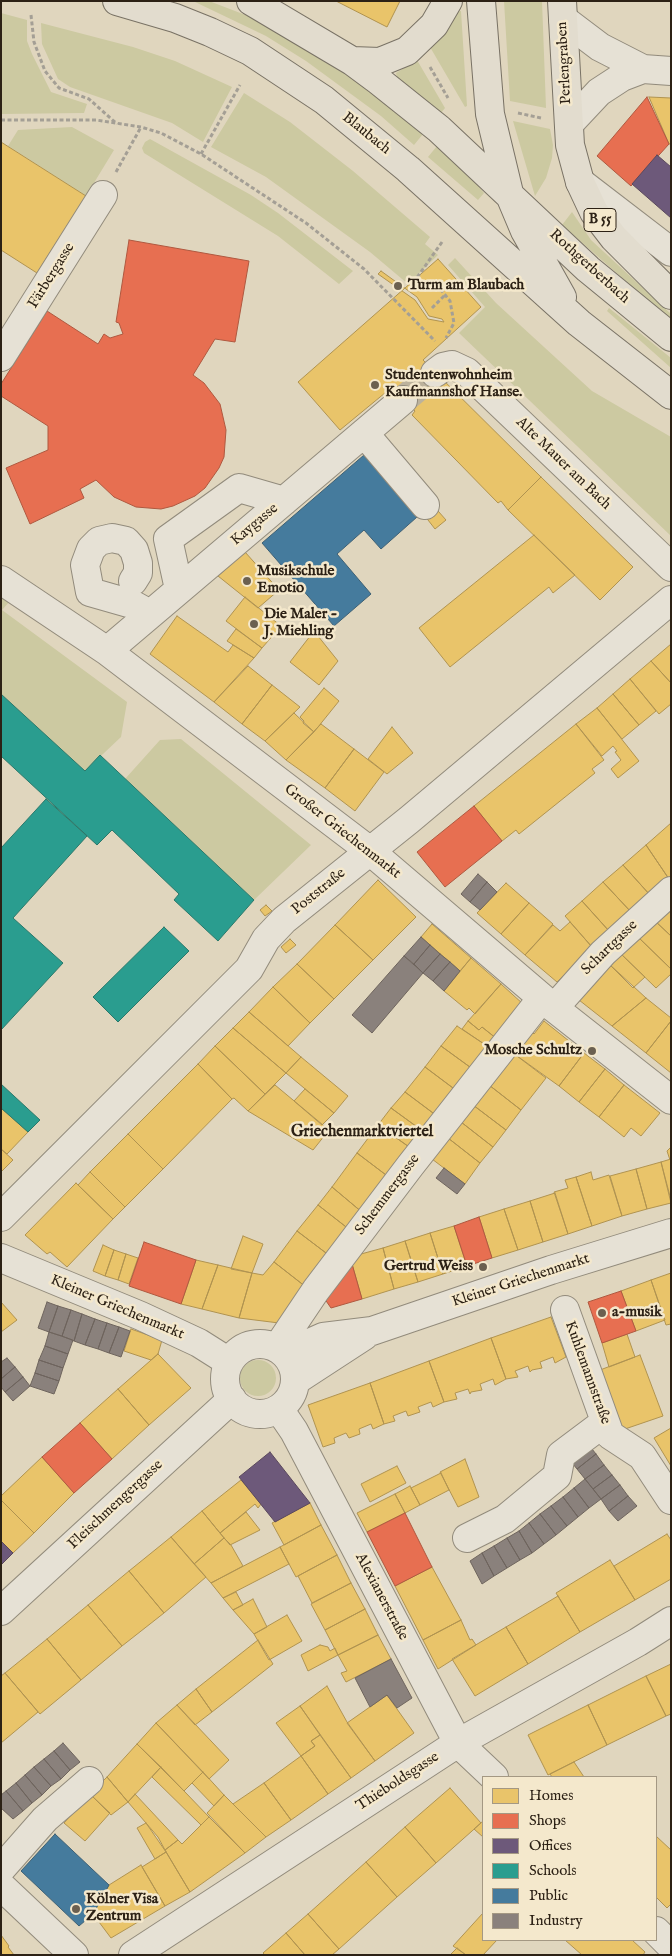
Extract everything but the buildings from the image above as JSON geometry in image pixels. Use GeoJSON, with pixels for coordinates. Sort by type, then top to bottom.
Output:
{"type":"FeatureCollection","features":[{"type":"Feature","properties":{"kind":"main road","name":"Blaubach"},"geometry":{"type":"LineString","coordinates":[[117,1],[175,18],[250,51],[324,100],[408,169],[579,323]]}},
{"type":"Feature","properties":{"kind":"main road"},"geometry":{"type":"LineString","coordinates":[[251,1],[352,61],[439,129],[510,193]]}},
{"type":"Feature","properties":{"kind":"main road"},"geometry":{"type":"LineString","coordinates":[[352,61],[380,62],[407,51],[434,25],[448,1]]}},
{"type":"Feature","properties":{"kind":"main road"},"geometry":{"type":"LineString","coordinates":[[481,1],[490,114],[510,193],[534,248],[579,323],[671,395]]}},
{"type":"Feature","properties":{"kind":"main road","name":"Perlengraben"},"geometry":{"type":"LineString","coordinates":[[562,10],[569,124]]}},
{"type":"Feature","properties":{"kind":"main road","name":"B 55"},"geometry":{"type":"LineString","coordinates":[[569,124],[570,145],[580,182],[594,212],[614,238],[671,295]]}},
{"type":"Feature","properties":{"kind":"main road","name":"Rothgerberbach"},"geometry":{"type":"LineString","coordinates":[[510,193],[588,269],[671,337]]}},
{"type":"Feature","properties":{"kind":"street"},"geometry":{"type":"LineString","coordinates":[[562,10],[600,47],[643,69],[671,71]]}},
{"type":"Feature","properties":{"kind":"street"},"geometry":{"type":"LineString","coordinates":[[569,124],[599,92],[622,77],[643,69]]}},
{"type":"Feature","properties":{"kind":"street"},"geometry":{"type":"LineString","coordinates":[[580,182],[671,252]]}},
{"type":"Feature","properties":{"kind":"street","name":"Färbergasse"},"geometry":{"type":"LineString","coordinates":[[1,357],[103,195]]}},
{"type":"Feature","properties":{"kind":"street","name":"Alte Mauer am Bach"},"geometry":{"type":"LineString","coordinates":[[442,361],[467,372],[671,567]]}},
{"type":"Feature","properties":{"kind":"street","name":"Kaygasse"},"geometry":{"type":"LineString","coordinates":[[107,651],[403,400]]}},
{"type":"Feature","properties":{"kind":"street"},"geometry":{"type":"LineString","coordinates":[[364,433],[425,505]]}},
{"type":"Feature","properties":{"kind":"street"},"geometry":{"type":"LineString","coordinates":[[180,589],[168,539],[239,488],[284,501]]}},
{"type":"Feature","properties":{"kind":"street"},"geometry":{"type":"LineString","coordinates":[[90,592],[85,565],[91,549],[99,541],[112,538],[126,541],[134,550],[138,563],[138,573],[133,581]]}},
{"type":"Feature","properties":{"kind":"street","name":"Großer Griechenmarkt"},"geometry":{"type":"LineString","coordinates":[[1,580],[107,651],[370,852],[548,1003],[671,1100]]}},
{"type":"Feature","properties":{"kind":"street"},"geometry":{"type":"LineString","coordinates":[[61,620],[90,592]]}},
{"type":"Feature","properties":{"kind":"street"},"geometry":{"type":"LineString","coordinates":[[90,592],[132,604],[150,614]]}},
{"type":"Feature","properties":{"kind":"street","name":"Poststraße"},"geometry":{"type":"LineString","coordinates":[[1,1217],[249,970],[266,939],[284,920],[370,852],[671,600]]}},
{"type":"Feature","properties":{"kind":"street","name":"Schartgasse"},"geometry":{"type":"LineString","coordinates":[[548,1003],[671,892]]}},
{"type":"Feature","properties":{"kind":"street","name":"Schemmergasse"},"geometry":{"type":"LineString","coordinates":[[281,1351],[316,1290],[398,1181],[548,1003]]}},
{"type":"Feature","properties":{"kind":"street","name":"Kleiner Griechenmarkt"},"geometry":{"type":"LineString","coordinates":[[281,1351],[323,1337],[372,1331],[551,1270],[671,1233]]}},
{"type":"Feature","properties":{"kind":"street","name":"Kleiner Griechenmarkt"},"geometry":{"type":"LineString","coordinates":[[1,1258],[142,1316],[199,1343],[229,1362]]}},
{"type":"Feature","properties":{"kind":"street","name":"Kuhlemannstraße"},"geometry":{"type":"LineString","coordinates":[[565,1310],[610,1435],[642,1456],[671,1500]]}},
{"type":"Feature","properties":{"kind":"street","name":"Kleiner Griechenmarkt"},"geometry":{"type":"LineString","coordinates":[[295,1381],[372,1331]]}},
{"type":"Feature","properties":{"kind":"street"},"geometry":{"type":"LineString","coordinates":[[266,1345],[281,1351],[293,1366],[295,1381],[293,1392],[279,1409],[266,1414],[253,1413],[241,1408],[232,1399],[225,1381],[229,1362],[236,1354],[250,1346],[266,1345]]}},
{"type":"Feature","properties":{"kind":"street","name":"Fleischmengergasse"},"geometry":{"type":"LineString","coordinates":[[1,1611],[232,1399]]}},
{"type":"Feature","properties":{"kind":"street","name":"Alexianerstraße"},"geometry":{"type":"LineString","coordinates":[[279,1409],[298,1440],[458,1743],[493,1776]]}},
{"type":"Feature","properties":{"kind":"street"},"geometry":{"type":"LineString","coordinates":[[467,1538],[505,1518],[557,1476],[561,1455],[605,1422]]}},
{"type":"Feature","properties":{"kind":"street","name":"Thieboldsgasse"},"geometry":{"type":"LineString","coordinates":[[133,1955],[458,1743],[638,1642],[671,1621]]}},
{"type":"Feature","properties":{"kind":"street"},"geometry":{"type":"LineString","coordinates":[[1,1869],[45,1819],[89,1781]]}},
{"type":"Feature","properties":{"kind":"street"},"geometry":{"type":"LineString","coordinates":[[1,1886],[74,1955]]}},
{"type":"Feature","properties":{"kind":"street"},"geometry":{"type":"LineString","coordinates":[[657,1932],[671,1946]]}},
{"type":"Feature","properties":{"kind":"path"},"geometry":{"type":"LineString","coordinates":[[31,15],[34,42],[45,70],[59,88],[89,99],[117,124]]}},
{"type":"Feature","properties":{"kind":"path"},"geometry":{"type":"LineString","coordinates":[[428,63],[450,102]]}},
{"type":"Feature","properties":{"kind":"path"},"geometry":{"type":"LineString","coordinates":[[201,154],[240,84]]}},
{"type":"Feature","properties":{"kind":"path"},"geometry":{"type":"LineString","coordinates":[[511,111],[542,118]]}},
{"type":"Feature","properties":{"kind":"path"},"geometry":{"type":"LineString","coordinates":[[1,120],[96,120],[141,127],[160,133],[201,154],[306,223],[364,269],[419,322],[442,361]]}},
{"type":"Feature","properties":{"kind":"path"},"geometry":{"type":"LineString","coordinates":[[103,195],[141,127]]}},
{"type":"Feature","properties":{"kind":"path"},"geometry":{"type":"LineString","coordinates":[[442,242],[416,279],[437,288],[445,295],[453,307],[454,323],[452,330]]}},
{"type":"Feature","properties":{"kind":"path"},"geometry":{"type":"LineString","coordinates":[[432,308],[445,295]]}},
{"type":"Feature","properties":{"kind":"shaded area"},"geometry":{"type":"Polygon","coordinates":[[[193,1],[209,1],[261,21],[315,53],[373,92],[423,134],[414,145],[381,116],[306,61],[266,36],[193,1]]]}},
{"type":"Feature","properties":{"kind":"shaded area"},"geometry":{"type":"Polygon","coordinates":[[[504,1],[542,1],[546,108],[510,101],[504,1]]]}},
{"type":"Feature","properties":{"kind":"shaded area"},"geometry":{"type":"Polygon","coordinates":[[[461,11],[467,106],[465,107],[430,47],[453,12],[461,11]]]}},
{"type":"Feature","properties":{"kind":"shaded area"},"geometry":{"type":"Polygon","coordinates":[[[1,13],[27,20],[27,41],[51,92],[87,104],[84,113],[1,114],[1,13]]]}},
{"type":"Feature","properties":{"kind":"shaded area"},"geometry":{"type":"Polygon","coordinates":[[[41,23],[133,47],[175,61],[232,87],[203,142],[172,123],[70,87],[58,79],[42,44],[41,23]]]}},
{"type":"Feature","properties":{"kind":"shaded area"},"geometry":{"type":"Polygon","coordinates":[[[417,60],[445,108],[441,113],[397,77],[396,73],[417,60]]]}},
{"type":"Feature","properties":{"kind":"shaded area"},"geometry":{"type":"Polygon","coordinates":[[[244,93],[290,122],[353,171],[430,237],[425,244],[438,255],[408,284],[370,252],[266,177],[211,147],[244,93]]]}},
{"type":"Feature","properties":{"kind":"shaded area"},"geometry":{"type":"Polygon","coordinates":[[[513,121],[550,129],[553,145],[552,158],[546,178],[535,196],[513,121]]]}},
{"type":"Feature","properties":{"kind":"shaded area"},"geometry":{"type":"Polygon","coordinates":[[[72,127],[114,150],[86,196],[8,146],[18,130],[72,127]]]}},
{"type":"Feature","properties":{"kind":"shaded area"},"geometry":{"type":"Polygon","coordinates":[[[150,139],[251,195],[278,213],[353,271],[339,284],[278,236],[144,153],[142,148],[145,142],[150,139]]]}},
{"type":"Feature","properties":{"kind":"shaded area"},"geometry":{"type":"Polygon","coordinates":[[[437,146],[471,177],[484,193],[478,200],[428,157],[437,146]]]}},
{"type":"Feature","properties":{"kind":"shaded area"},"geometry":{"type":"Polygon","coordinates":[[[572,212],[591,240],[671,314],[671,321],[562,225],[572,212]]]}},
{"type":"Feature","properties":{"kind":"shaded area"},"geometry":{"type":"Polygon","coordinates":[[[455,258],[496,303],[592,391],[671,437],[671,536],[459,333],[485,307],[448,265],[455,258]]]}},
{"type":"Feature","properties":{"kind":"shaded area"},"geometry":{"type":"Polygon","coordinates":[[[609,308],[671,358],[671,368],[607,311],[609,308]]]}},
{"type":"Feature","properties":{"kind":"shaded area"},"geometry":{"type":"Polygon","coordinates":[[[1,595],[10,601],[2,610],[127,702],[121,737],[85,771],[1,694],[1,595]]]}},
{"type":"Feature","properties":{"kind":"shaded area"},"geometry":{"type":"Polygon","coordinates":[[[181,739],[311,845],[254,900],[125,779],[160,740],[181,739]]]}},
{"type":"Feature","properties":{"kind":"shaded area"},"geometry":{"type":"Polygon","coordinates":[[[258,1360],[265,1361],[271,1365],[275,1371],[275,1385],[271,1391],[265,1395],[258,1396],[251,1395],[245,1391],[241,1385],[240,1378],[241,1371],[245,1365],[251,1361],[258,1360]]]}},
{"type":"Feature","properties":{"kind":"tunnel"},"geometry":{"type":"LineString","coordinates":[[403,400],[435,373]]}},
{"type":"Feature","properties":{"kind":"place","name":"Turm am Blaubach"},"geometry":{"type":"Point","coordinates":[398,286]}},
{"type":"Feature","properties":{"kind":"place","name":"Studentenwohnheim Kaufmannshof Hanse."},"geometry":{"type":"Point","coordinates":[375,385]}},
{"type":"Feature","properties":{"kind":"place","name":"Musikschule Emotio"},"geometry":{"type":"Point","coordinates":[247,581]}},
{"type":"Feature","properties":{"kind":"place","name":"Die Maler - J. Miehling"},"geometry":{"type":"Point","coordinates":[254,624]}},
{"type":"Feature","properties":{"kind":"place","name":"Mosche Schultz"},"geometry":{"type":"Point","coordinates":[592,1051]}},
{"type":"Feature","properties":{"kind":"place","name":"Gertrud Weiss"},"geometry":{"type":"Point","coordinates":[483,1267]}},
{"type":"Feature","properties":{"kind":"place","name":"a-musik"},"geometry":{"type":"Point","coordinates":[602,1313]}},
{"type":"Feature","properties":{"kind":"place","name":"Kölner Visa Zentrum"},"geometry":{"type":"Point","coordinates":[76,1909]}},
{"type":"Feature","properties":{"kind":"district","name":"Griechenmarktviertel"},"geometry":{"type":"Point","coordinates":[362,1133]}}]}
